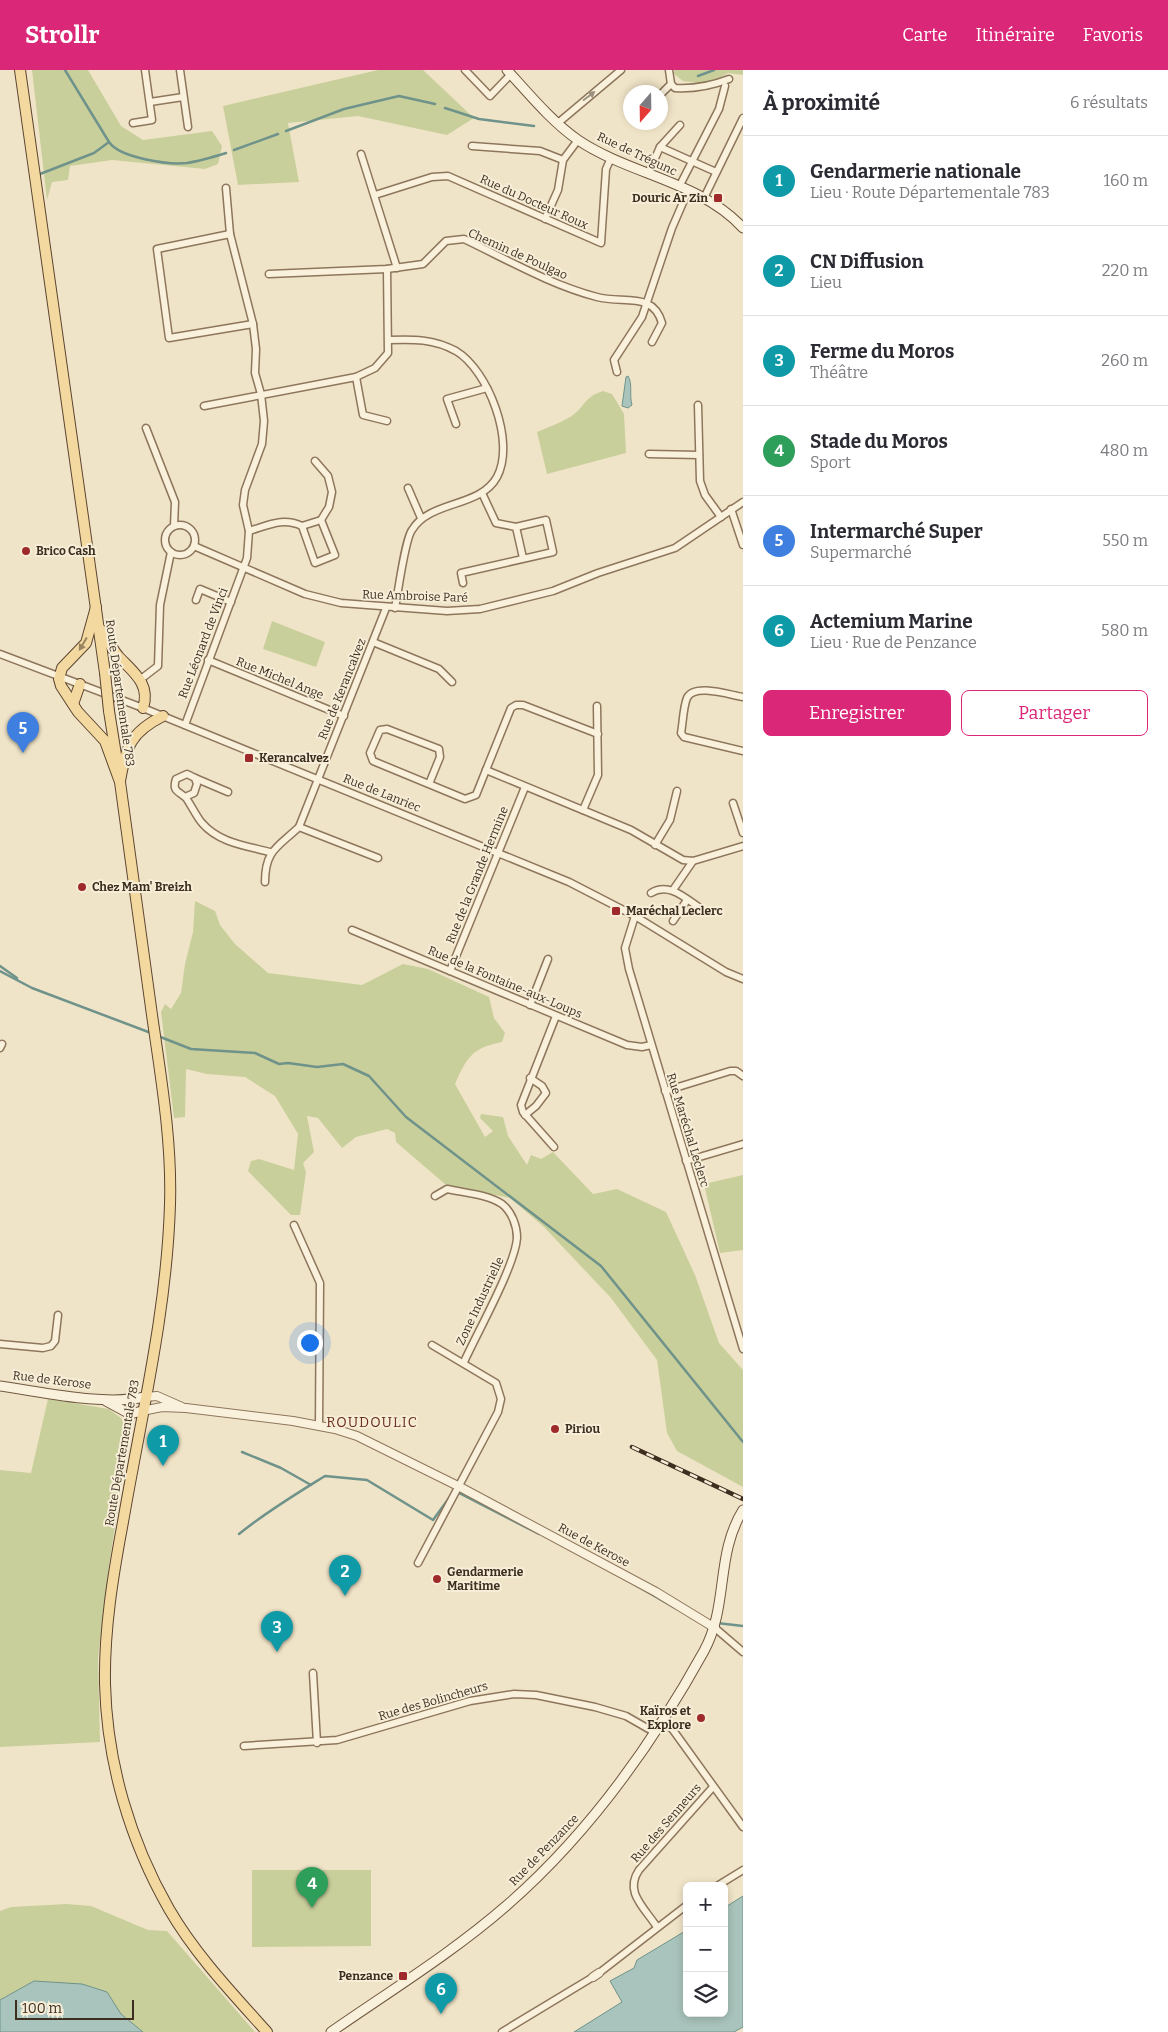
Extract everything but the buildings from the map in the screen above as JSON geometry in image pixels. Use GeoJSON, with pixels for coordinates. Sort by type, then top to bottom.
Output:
{"type":"FeatureCollection","features":[{"type":"Feature","properties":{"kind":"main road","name":"Route Départementale 783"},"geometry":{"type":"LineString","coordinates":[[20,70],[99,627],[158,1058],[169,1154],[168,1252],[113,1579],[106,1638],[106,1702],[114,1761],[133,1831],[158,1888],[181,1927],[217,1974],[267,2032]]}},
{"type":"Feature","properties":{"kind":"main road","name":"Rue de Trégunc"},"geometry":{"type":"LineString","coordinates":[[509,72],[558,123],[578,140],[611,158],[704,198],[728,212],[743,228]]}},
{"type":"Feature","properties":{"kind":"main road"},"geometry":{"type":"LineString","coordinates":[[96,607],[86,642],[62,668],[60,676],[61,686],[73,704],[104,741],[120,782]]}},
{"type":"Feature","properties":{"kind":"main road"},"geometry":{"type":"LineString","coordinates":[[99,627],[119,656],[141,679],[145,701],[143,708]]}},
{"type":"Feature","properties":{"kind":"main road"},"geometry":{"type":"LineString","coordinates":[[73,704],[80,684]]}},
{"type":"Feature","properties":{"kind":"main road"},"geometry":{"type":"LineString","coordinates":[[120,782],[125,754],[134,737],[140,730],[163,716]]}},
{"type":"Feature","properties":{"kind":"main road","name":"Rue de Kerose"},"geometry":{"type":"LineString","coordinates":[[0,1386],[101,1399],[127,1400],[145,1397]]}},
{"type":"Feature","properties":{"kind":"main road","name":"Rue de Kerose"},"geometry":{"type":"LineString","coordinates":[[101,1399],[130,1414],[142,1411]]}},
{"type":"Feature","properties":{"kind":"main road"},"geometry":{"type":"LineString","coordinates":[[714,1628],[719,1613],[726,1551],[733,1528],[743,1510]]}},
{"type":"Feature","properties":{"kind":"main road","name":"Rue de Penzance"},"geometry":{"type":"LineString","coordinates":[[332,2032],[465,1939],[524,1890],[550,1865],[600,1808],[654,1732],[700,1658],[714,1628]]}},
{"type":"Feature","properties":{"kind":"street"},"geometry":{"type":"LineString","coordinates":[[134,124],[152,120],[145,70]]}},
{"type":"Feature","properties":{"kind":"street"},"geometry":{"type":"LineString","coordinates":[[180,70],[188,127]]}},
{"type":"Feature","properties":{"kind":"street"},"geometry":{"type":"LineString","coordinates":[[465,70],[490,96],[509,72]]}},
{"type":"Feature","properties":{"kind":"street"},"geometry":{"type":"LineString","coordinates":[[558,123],[621,70]]}},
{"type":"Feature","properties":{"kind":"street"},"geometry":{"type":"LineString","coordinates":[[669,70],[671,84],[675,88],[712,85],[728,79]]}},
{"type":"Feature","properties":{"kind":"street"},"geometry":{"type":"LineString","coordinates":[[668,87],[671,84]]}},
{"type":"Feature","properties":{"kind":"street"},"geometry":{"type":"LineString","coordinates":[[617,372],[614,360],[633,333],[647,302],[692,160],[718,109],[725,86]]}},
{"type":"Feature","properties":{"kind":"street"},"geometry":{"type":"LineString","coordinates":[[150,102],[183,97]]}},
{"type":"Feature","properties":{"kind":"street"},"geometry":{"type":"LineString","coordinates":[[704,198],[743,118]]}},
{"type":"Feature","properties":{"kind":"street"},"geometry":{"type":"LineString","coordinates":[[648,174],[660,147],[680,125]]}},
{"type":"Feature","properties":{"kind":"street"},"geometry":{"type":"LineString","coordinates":[[545,219],[558,190],[564,160],[578,140]]}},
{"type":"Feature","properties":{"kind":"street"},"geometry":{"type":"LineString","coordinates":[[472,146],[540,151],[564,160]]}},
{"type":"Feature","properties":{"kind":"street"},"geometry":{"type":"LineString","coordinates":[[660,147],[716,172]]}},
{"type":"Feature","properties":{"kind":"street"},"geometry":{"type":"LineString","coordinates":[[361,154],[397,268]]}},
{"type":"Feature","properties":{"kind":"street","name":"Rue du Docteur Roux"},"geometry":{"type":"LineString","coordinates":[[375,195],[432,177],[448,176],[601,243],[606,169],[611,158]]}},
{"type":"Feature","properties":{"kind":"street","name":"Rue Léonard de Vinci"},"geometry":{"type":"LineString","coordinates":[[185,725],[244,569],[249,547],[249,531],[243,505],[245,490],[262,444],[264,421],[261,394],[255,373],[256,349],[252,324],[230,234],[226,188]]}},
{"type":"Feature","properties":{"kind":"street"},"geometry":{"type":"LineString","coordinates":[[230,234],[157,249],[169,338],[252,324]]}},
{"type":"Feature","properties":{"kind":"street","name":"Chemin de Poulgao"},"geometry":{"type":"LineString","coordinates":[[269,274],[387,269],[423,264],[446,241],[464,239],[566,287],[599,298],[647,302]]}},
{"type":"Feature","properties":{"kind":"street"},"geometry":{"type":"LineString","coordinates":[[204,406],[356,378],[376,368],[388,353],[387,269]]}},
{"type":"Feature","properties":{"kind":"street"},"geometry":{"type":"LineString","coordinates":[[647,302],[658,311],[662,323],[652,342]]}},
{"type":"Feature","properties":{"kind":"street"},"geometry":{"type":"LineString","coordinates":[[389,340],[417,338],[457,352],[473,366],[487,388],[502,430],[504,458],[497,477],[482,493],[421,518],[411,531],[395,608]]}},
{"type":"Feature","properties":{"kind":"street"},"geometry":{"type":"LineString","coordinates":[[356,378],[363,414],[387,421]]}},
{"type":"Feature","properties":{"kind":"street"},"geometry":{"type":"LineString","coordinates":[[456,424],[447,399],[487,388]]}},
{"type":"Feature","properties":{"kind":"street"},"geometry":{"type":"LineString","coordinates":[[698,405],[700,481],[705,494],[720,516]]}},
{"type":"Feature","properties":{"kind":"street"},"geometry":{"type":"LineString","coordinates":[[146,428],[175,502],[174,526]]}},
{"type":"Feature","properties":{"kind":"street"},"geometry":{"type":"LineString","coordinates":[[649,454],[699,456]]}},
{"type":"Feature","properties":{"kind":"street"},"geometry":{"type":"LineString","coordinates":[[249,531],[291,521],[302,526],[321,520],[329,507],[332,492],[328,476],[315,461]]}},
{"type":"Feature","properties":{"kind":"street"},"geometry":{"type":"LineString","coordinates":[[408,488],[421,518]]}},
{"type":"Feature","properties":{"kind":"street"},"geometry":{"type":"LineString","coordinates":[[464,583],[461,573],[553,552],[546,520],[516,527],[496,523],[482,493]]}},
{"type":"Feature","properties":{"kind":"street","name":"Rue Ambroise Paré"},"geometry":{"type":"LineString","coordinates":[[194,546],[305,594],[341,603],[386,608],[447,611],[480,609],[553,591],[598,572],[675,548],[743,502]]}},
{"type":"Feature","properties":{"kind":"street"},"geometry":{"type":"LineString","coordinates":[[731,510],[743,545]]}},
{"type":"Feature","properties":{"kind":"street"},"geometry":{"type":"LineString","coordinates":[[302,526],[315,563],[335,555],[321,520]]}},
{"type":"Feature","properties":{"kind":"street"},"geometry":{"type":"LineString","coordinates":[[181,524],[191,529],[195,537],[194,546],[184,554],[171,552],[166,545],[165,537],[168,530],[181,524]]}},
{"type":"Feature","properties":{"kind":"street"},"geometry":{"type":"LineString","coordinates":[[516,527],[523,558]]}},
{"type":"Feature","properties":{"kind":"street"},"geometry":{"type":"LineString","coordinates":[[141,679],[158,666],[160,605],[171,552]]}},
{"type":"Feature","properties":{"kind":"street"},"geometry":{"type":"LineString","coordinates":[[196,600],[200,589],[231,602]]}},
{"type":"Feature","properties":{"kind":"street","name":"Rue de Kerancalvez"},"geometry":{"type":"LineString","coordinates":[[299,827],[386,608]]}},
{"type":"Feature","properties":{"kind":"street"},"geometry":{"type":"LineString","coordinates":[[373,642],[439,669],[452,682]]}},
{"type":"Feature","properties":{"kind":"street","name":"Rue de Lanriec"},"geometry":{"type":"LineString","coordinates":[[0,654],[143,708],[499,852],[578,887],[635,916],[726,972],[743,979]]}},
{"type":"Feature","properties":{"kind":"street","name":"Rue Michel Ange"},"geometry":{"type":"LineString","coordinates":[[208,660],[344,716]]}},
{"type":"Feature","properties":{"kind":"street"},"geometry":{"type":"LineString","coordinates":[[743,697],[706,690],[692,692],[687,698],[681,733],[684,737],[743,751]]}},
{"type":"Feature","properties":{"kind":"street"},"geometry":{"type":"LineString","coordinates":[[429,784],[440,757],[439,749],[387,729],[380,730],[370,753],[373,761],[429,784],[465,798],[471,798],[476,794],[511,708],[516,705],[598,734]]}},
{"type":"Feature","properties":{"kind":"street"},"geometry":{"type":"LineString","coordinates":[[584,810],[598,775],[597,706]]}},
{"type":"Feature","properties":{"kind":"street"},"geometry":{"type":"LineString","coordinates":[[486,770],[631,830],[672,856],[693,861],[743,846]]}},
{"type":"Feature","properties":{"kind":"street"},"geometry":{"type":"LineString","coordinates":[[228,792],[187,774],[176,779],[174,785],[176,791],[185,797],[195,815],[217,837],[270,852]]}},
{"type":"Feature","properties":{"kind":"street"},"geometry":{"type":"LineString","coordinates":[[185,797],[192,795],[197,790],[195,778]]}},
{"type":"Feature","properties":{"kind":"street","name":"Rue de la Grande Hermine"},"geometry":{"type":"LineString","coordinates":[[450,971],[525,787]]}},
{"type":"Feature","properties":{"kind":"street"},"geometry":{"type":"LineString","coordinates":[[656,845],[670,820],[677,791]]}},
{"type":"Feature","properties":{"kind":"street"},"geometry":{"type":"LineString","coordinates":[[733,804],[743,832]]}},
{"type":"Feature","properties":{"kind":"street"},"geometry":{"type":"LineString","coordinates":[[265,882],[270,852],[299,827],[378,858]]}},
{"type":"Feature","properties":{"kind":"street"},"geometry":{"type":"LineString","coordinates":[[673,890],[693,861]]}},
{"type":"Feature","properties":{"kind":"street"},"geometry":{"type":"LineString","coordinates":[[651,893],[658,889],[673,890],[700,908]]}},
{"type":"Feature","properties":{"kind":"street"},"geometry":{"type":"LineString","coordinates":[[673,921],[687,900]]}},
{"type":"Feature","properties":{"kind":"street","name":"Rue Maréchal Leclerc"},"geometry":{"type":"LineString","coordinates":[[635,916],[627,937],[626,948],[629,969],[743,1349]]}},
{"type":"Feature","properties":{"kind":"street","name":"Rue de la Fontaine-aux-Loups"},"geometry":{"type":"LineString","coordinates":[[352,930],[627,1046],[642,1047],[651,1045]]}},
{"type":"Feature","properties":{"kind":"street"},"geometry":{"type":"LineString","coordinates":[[530,1005],[548,959]]}},
{"type":"Feature","properties":{"kind":"street"},"geometry":{"type":"LineString","coordinates":[[554,1147],[525,1115],[522,1109],[522,1099],[556,1016]]}},
{"type":"Feature","properties":{"kind":"street"},"geometry":{"type":"LineString","coordinates":[[665,1091],[730,1071],[736,1071],[743,1076]]}},
{"type":"Feature","properties":{"kind":"street"},"geometry":{"type":"LineString","coordinates":[[525,1115],[536,1106],[546,1093],[542,1086],[530,1078]]}},
{"type":"Feature","properties":{"kind":"street"},"geometry":{"type":"LineString","coordinates":[[686,1161],[743,1144]]}},
{"type":"Feature","properties":{"kind":"street","name":"Zone Industrielle"},"geometry":{"type":"LineString","coordinates":[[435,1196],[446,1189],[491,1199],[509,1211],[516,1229],[516,1244],[511,1260],[464,1362]]}},
{"type":"Feature","properties":{"kind":"street"},"geometry":{"type":"LineString","coordinates":[[294,1225],[319,1277],[321,1288],[320,1426]]}},
{"type":"Feature","properties":{"kind":"street"},"geometry":{"type":"LineString","coordinates":[[0,1344],[43,1348],[51,1346],[55,1341],[58,1315]]}},
{"type":"Feature","properties":{"kind":"street","name":"Zone Industrielle"},"geometry":{"type":"LineString","coordinates":[[432,1345],[464,1362],[496,1383],[501,1399],[498,1412],[460,1487]]}},
{"type":"Feature","properties":{"kind":"street","name":"Rue de Kerose"},"geometry":{"type":"LineString","coordinates":[[145,1397],[158,1396],[186,1408]]}},
{"type":"Feature","properties":{"kind":"street","name":"Rue de Kerose"},"geometry":{"type":"LineString","coordinates":[[142,1411],[162,1408],[186,1408],[320,1426],[368,1440],[656,1592],[714,1628]]}},
{"type":"Feature","properties":{"kind":"street"},"geometry":{"type":"LineString","coordinates":[[418,1563],[460,1487]]}},
{"type":"Feature","properties":{"kind":"street"},"geometry":{"type":"LineString","coordinates":[[714,1628],[743,1652]]}},
{"type":"Feature","properties":{"kind":"street"},"geometry":{"type":"LineString","coordinates":[[313,1673],[317,1743]]}},
{"type":"Feature","properties":{"kind":"street","name":"Rue des Bolincheurs"},"geometry":{"type":"LineString","coordinates":[[244,1746],[317,1743],[354,1736],[470,1701],[514,1694],[536,1695],[595,1707],[626,1716],[654,1732]]}},
{"type":"Feature","properties":{"kind":"street","name":"Rue des Senneurs"},"geometry":{"type":"LineString","coordinates":[[662,1720],[674,1730],[743,1827]]}},
{"type":"Feature","properties":{"kind":"street","name":"Rue des Senneurs"},"geometry":{"type":"LineString","coordinates":[[656,1927],[634,1892],[632,1882],[639,1870],[713,1787]]}},
{"type":"Feature","properties":{"kind":"street"},"geometry":{"type":"LineString","coordinates":[[724,1882],[743,1870]]}},
{"type":"Feature","properties":{"kind":"street"},"geometry":{"type":"LineString","coordinates":[[502,2032],[596,1975],[683,1908]]}},
{"type":"Feature","properties":{"kind":"green space"},"geometry":{"type":"Polygon","coordinates":[[[32,70],[88,70],[121,126],[143,140],[212,131],[222,146],[218,164],[205,169],[112,160],[70,166],[68,180],[52,182],[47,200],[32,70]]]}},
{"type":"Feature","properties":{"kind":"green space"},"geometry":{"type":"Polygon","coordinates":[[[378,70],[423,70],[474,118],[447,135],[358,116],[288,123],[299,182],[238,185],[223,106],[378,70]]]}},
{"type":"Feature","properties":{"kind":"green space"},"geometry":{"type":"Polygon","coordinates":[[[675,70],[743,70],[743,75],[728,73],[715,80],[698,83],[683,81],[673,73],[675,70]]]}},
{"type":"Feature","properties":{"kind":"green space"},"geometry":{"type":"Polygon","coordinates":[[[603,391],[612,394],[624,414],[626,453],[547,474],[537,432],[570,417],[588,399],[596,393],[603,391]]]}},
{"type":"Feature","properties":{"kind":"green space"},"geometry":{"type":"Polygon","coordinates":[[[272,621],[325,642],[316,667],[263,649],[272,621]]]}},
{"type":"Feature","properties":{"kind":"green space"},"geometry":{"type":"Polygon","coordinates":[[[195,901],[215,911],[220,925],[235,944],[268,973],[362,985],[403,964],[428,969],[489,997],[494,1018],[505,1033],[502,1042],[484,1047],[472,1055],[467,1060],[455,1084],[485,1137],[493,1131],[480,1118],[481,1114],[503,1117],[508,1136],[527,1165],[531,1155],[541,1159],[553,1152],[593,1194],[617,1189],[666,1212],[695,1275],[719,1343],[743,1370],[743,1487],[677,1451],[667,1433],[657,1360],[611,1298],[544,1227],[510,1198],[446,1185],[396,1142],[395,1133],[387,1129],[356,1137],[342,1148],[318,1118],[307,1116],[314,1152],[303,1163],[306,1172],[300,1215],[291,1215],[248,1171],[251,1161],[259,1159],[294,1170],[298,1134],[275,1096],[245,1077],[207,1074],[186,1069],[185,1117],[174,1118],[161,1012],[165,1004],[171,1009],[181,993],[185,964],[193,932],[195,901]]]}},
{"type":"Feature","properties":{"kind":"green space"},"geometry":{"type":"Polygon","coordinates":[[[743,1175],[743,1250],[720,1253],[704,1184],[743,1175]]]}},
{"type":"Feature","properties":{"kind":"green space"},"geometry":{"type":"Polygon","coordinates":[[[48,1399],[109,1409],[131,1426],[109,1565],[98,1658],[100,1742],[0,1747],[0,1470],[31,1473],[48,1399]]]}},
{"type":"Feature","properties":{"kind":"green space"},"geometry":{"type":"Polygon","coordinates":[[[252,1870],[371,1870],[371,1946],[252,1947],[252,1870]]]}},
{"type":"Feature","properties":{"kind":"green space"},"geometry":{"type":"Polygon","coordinates":[[[67,1904],[91,1906],[148,1930],[167,1931],[255,2032],[143,2032],[121,2014],[107,1992],[34,1981],[0,2000],[0,1911],[11,1907],[67,1904]]]}},
{"type":"Feature","properties":{"kind":"water"},"geometry":{"type":"Polygon","coordinates":[[[628,376],[632,405],[628,408],[622,406],[626,377],[628,376]]]}},
{"type":"Feature","properties":{"kind":"water"},"geometry":{"type":"Polygon","coordinates":[[[743,1896],[743,2027],[734,2032],[574,2032],[622,2002],[610,1981],[634,1968],[637,1960],[683,1932],[683,2017],[728,2017],[728,1905],[743,1896]]]}},
{"type":"Feature","properties":{"kind":"water"},"geometry":{"type":"Polygon","coordinates":[[[34,1981],[82,1984],[107,1992],[121,2014],[143,2032],[0,2032],[0,2000],[34,1981]]]}},
{"type":"Feature","properties":{"kind":"waterway"},"geometry":{"type":"LineString","coordinates":[[65,70],[109,142],[115,148],[145,159],[179,163],[197,161],[226,153]]}},
{"type":"Feature","properties":{"kind":"waterway"},"geometry":{"type":"LineString","coordinates":[[698,76],[714,70]]}},
{"type":"Feature","properties":{"kind":"waterway"},"geometry":{"type":"LineString","coordinates":[[286,131],[344,109],[399,96],[435,104]]}},
{"type":"Feature","properties":{"kind":"waterway"},"geometry":{"type":"LineString","coordinates":[[445,108],[479,119],[534,126]]}},
{"type":"Feature","properties":{"kind":"waterway"},"geometry":{"type":"LineString","coordinates":[[234,150],[278,134]]}},
{"type":"Feature","properties":{"kind":"waterway"},"geometry":{"type":"LineString","coordinates":[[40,174],[94,153],[109,142]]}},
{"type":"Feature","properties":{"kind":"waterway"},"geometry":{"type":"LineString","coordinates":[[0,966],[17,978]]}},
{"type":"Feature","properties":{"kind":"waterway"},"geometry":{"type":"LineString","coordinates":[[0,971],[32,988],[151,1033]]}},
{"type":"Feature","properties":{"kind":"waterway"},"geometry":{"type":"LineString","coordinates":[[158,1036],[191,1049],[255,1053],[279,1064],[288,1063],[317,1067],[343,1064],[369,1076],[406,1117],[601,1266],[743,1442]]}},
{"type":"Feature","properties":{"kind":"waterway"},"geometry":{"type":"LineString","coordinates":[[242,1452],[281,1468],[311,1485]]}},
{"type":"Feature","properties":{"kind":"waterway"},"geometry":{"type":"LineString","coordinates":[[239,1534],[270,1511],[325,1476],[367,1480],[433,1520],[452,1494]]}},
{"type":"Feature","properties":{"kind":"waterway"},"geometry":{"type":"LineString","coordinates":[[457,1492],[539,1534]]}},
{"type":"Feature","properties":{"kind":"waterway"},"geometry":{"type":"LineString","coordinates":[[632,1583],[675,1608]]}},
{"type":"Feature","properties":{"kind":"waterway"},"geometry":{"type":"LineString","coordinates":[[717,1623],[743,1626]]}},
{"type":"Feature","properties":{"kind":"railway"},"geometry":{"type":"LineString","coordinates":[[632,1447],[743,1499]]}},
{"type":"Feature","properties":{"kind":"place","name":"Douric Ar Zin"},"geometry":{"type":"Point","coordinates":[718,198]}},
{"type":"Feature","properties":{"kind":"place","name":"Brico Cash"},"geometry":{"type":"Point","coordinates":[26,551]}},
{"type":"Feature","properties":{"kind":"place","name":"Intermarché Super"},"geometry":{"type":"Point","coordinates":[23,753]}},
{"type":"Feature","properties":{"kind":"place","name":"Kerancalvez"},"geometry":{"type":"Point","coordinates":[249,758]}},
{"type":"Feature","properties":{"kind":"place","name":"Chez Mam' Breizh"},"geometry":{"type":"Point","coordinates":[82,887]}},
{"type":"Feature","properties":{"kind":"place","name":"Maréchal Leclerc"},"geometry":{"type":"Point","coordinates":[616,911]}},
{"type":"Feature","properties":{"kind":"place","name":"Piriou"},"geometry":{"type":"Point","coordinates":[555,1429]}},
{"type":"Feature","properties":{"kind":"place","name":"Gendarmerie nationale"},"geometry":{"type":"Point","coordinates":[163,1466]}},
{"type":"Feature","properties":{"kind":"place","name":"Gendarmerie Maritime"},"geometry":{"type":"Point","coordinates":[437,1579]}},
{"type":"Feature","properties":{"kind":"place","name":"CN Diffusion"},"geometry":{"type":"Point","coordinates":[345,1596]}},
{"type":"Feature","properties":{"kind":"place","name":"Ferme du Moros"},"geometry":{"type":"Point","coordinates":[277,1652]}},
{"type":"Feature","properties":{"kind":"place","name":"Kaïros et Explore"},"geometry":{"type":"Point","coordinates":[701,1718]}},
{"type":"Feature","properties":{"kind":"place","name":"Stade du Moros"},"geometry":{"type":"Point","coordinates":[312,1908]}},
{"type":"Feature","properties":{"kind":"place","name":"Penzance"},"geometry":{"type":"Point","coordinates":[403,1976]}},
{"type":"Feature","properties":{"kind":"place","name":"Actemium Marine"},"geometry":{"type":"Point","coordinates":[441,2014]}},
{"type":"Feature","properties":{"kind":"district","name":"ROUDOULIC"},"geometry":{"type":"Point","coordinates":[372,1422]}}]}
